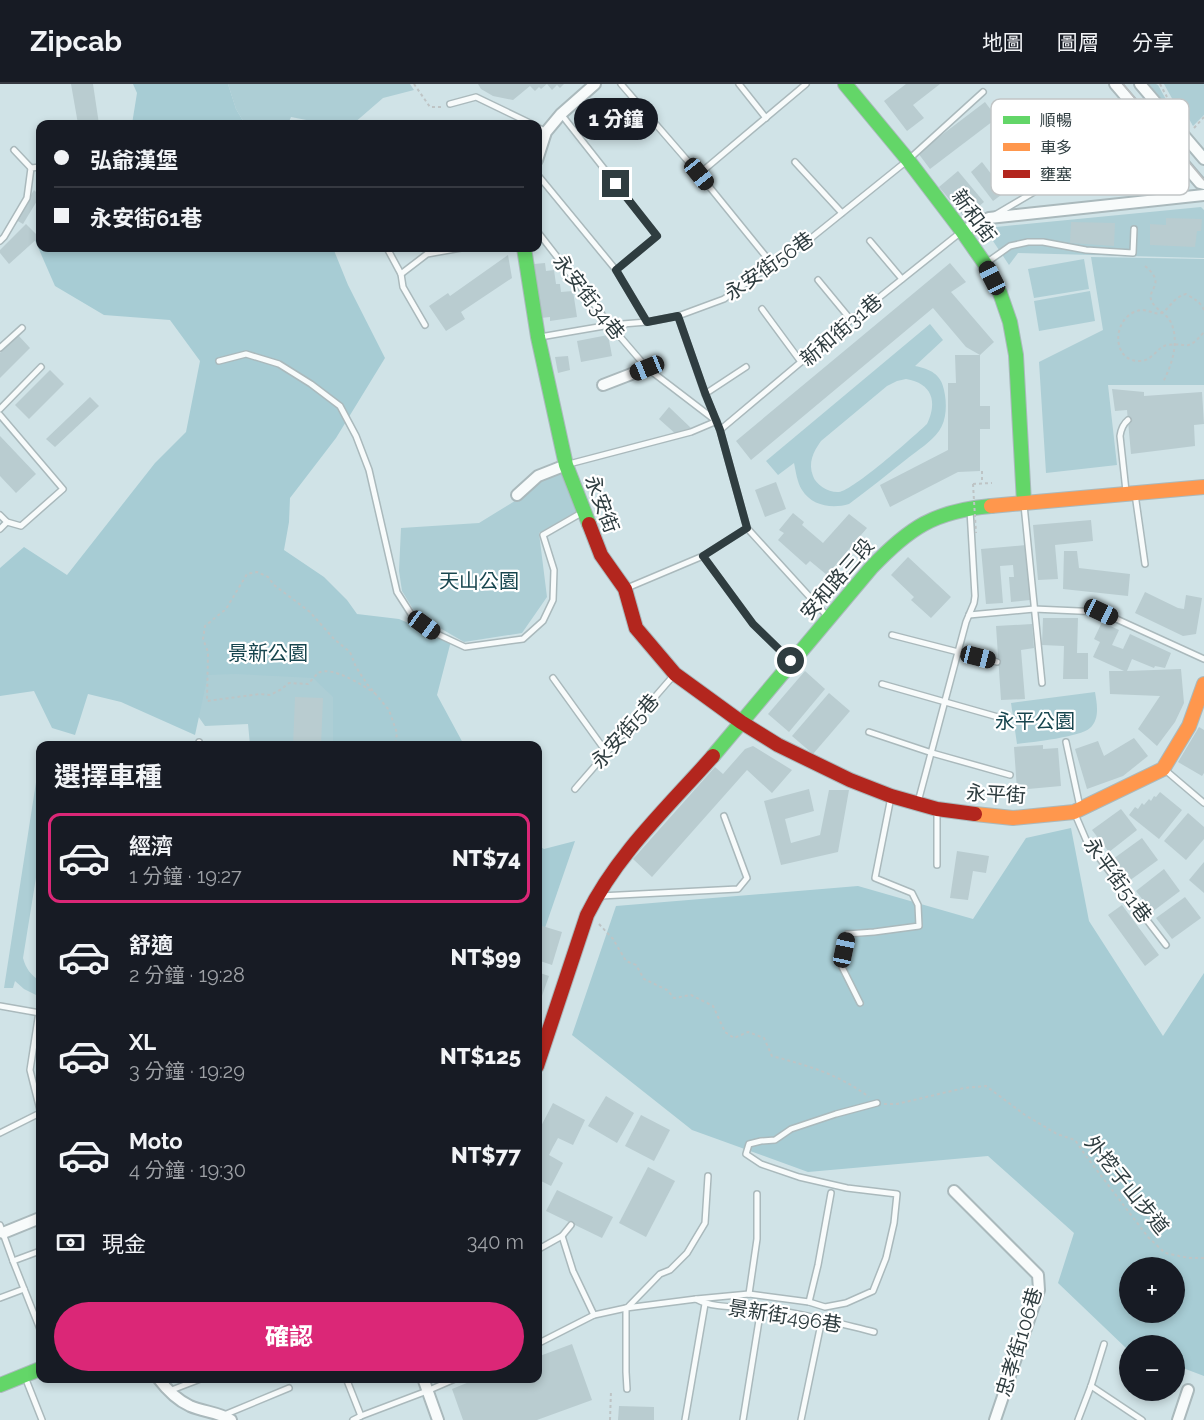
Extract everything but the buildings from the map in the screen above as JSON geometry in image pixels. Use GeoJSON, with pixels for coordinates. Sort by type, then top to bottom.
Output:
{"type":"FeatureCollection","features":[{"type":"Feature","properties":{"kind":"street"},"geometry":{"type":"LineString","coordinates":[[542,129],[595,84]]}},
{"type":"Feature","properties":{"kind":"street","name":"新和街"},"geometry":{"type":"LineString","coordinates":[[845,84],[908,160],[962,231],[985,264],[1000,293],[1010,322],[1016,355],[1024,503]]}},
{"type":"Feature","properties":{"kind":"street"},"geometry":{"type":"LineString","coordinates":[[1115,84],[1128,99]]}},
{"type":"Feature","properties":{"kind":"street"},"geometry":{"type":"LineString","coordinates":[[1140,84],[1153,99]]}},
{"type":"Feature","properties":{"kind":"street"},"geometry":{"type":"LineString","coordinates":[[1189,141],[1204,159]]}},
{"type":"Feature","properties":{"kind":"street"},"geometry":{"type":"LineString","coordinates":[[1189,170],[1200,183],[1204,184]]}},
{"type":"Feature","properties":{"kind":"street"},"geometry":{"type":"LineString","coordinates":[[962,231],[989,218],[1204,195]]}},
{"type":"Feature","properties":{"kind":"street","name":"永安街"},"geometry":{"type":"LineString","coordinates":[[525,252],[538,337],[567,465],[601,555],[625,589],[636,628],[675,674],[741,722]]}},
{"type":"Feature","properties":{"kind":"street"},"geometry":{"type":"LineString","coordinates":[[603,385],[647,368]]}},
{"type":"Feature","properties":{"kind":"street"},"geometry":{"type":"LineString","coordinates":[[517,495],[538,476],[567,465]]}},
{"type":"Feature","properties":{"kind":"street","name":"安和路三段"},"geometry":{"type":"LineString","coordinates":[[542,1051],[595,896],[633,844],[691,780],[871,568],[910,531],[930,519],[952,511],[1204,487]]}},
{"type":"Feature","properties":{"kind":"street"},"geometry":{"type":"LineString","coordinates":[[1163,769],[1190,726],[1204,684]]}},
{"type":"Feature","properties":{"kind":"street","name":"永平街"},"geometry":{"type":"LineString","coordinates":[[741,722],[788,750],[850,780],[891,796],[937,809],[1014,818],[1077,811],[1163,769]]}},
{"type":"Feature","properties":{"kind":"street","name":"忠孝街106巷"},"geometry":{"type":"LineString","coordinates":[[954,1191],[1038,1275],[1039,1290],[995,1420]]}},
{"type":"Feature","properties":{"kind":"street"},"geometry":{"type":"LineString","coordinates":[[1,1229],[36,1219]]}},
{"type":"Feature","properties":{"kind":"street"},"geometry":{"type":"LineString","coordinates":[[0,1385],[36,1370]]}},
{"type":"Feature","properties":{"kind":"street"},"geometry":{"type":"LineString","coordinates":[[162,1383],[168,1391],[190,1406],[227,1418]]}},
{"type":"Feature","properties":{"kind":"street"},"geometry":{"type":"LineString","coordinates":[[425,1383],[438,1420]]}},
{"type":"Feature","properties":{"kind":"street"},"geometry":{"type":"LineString","coordinates":[[1178,1420],[1188,1390]]}},
{"type":"Feature","properties":{"kind":"lane"},"geometry":{"type":"LineString","coordinates":[[621,84],[699,174],[772,264]]}},
{"type":"Feature","properties":{"kind":"lane"},"geometry":{"type":"LineString","coordinates":[[739,84],[766,118]]}},
{"type":"Feature","properties":{"kind":"lane"},"geometry":{"type":"LineString","coordinates":[[699,174],[806,84]]}},
{"type":"Feature","properties":{"kind":"lane","name":"永安街56巷"},"geometry":{"type":"LineString","coordinates":[[538,337],[678,316],[724,299],[800,247],[908,160],[983,92]]}},
{"type":"Feature","properties":{"kind":"lane"},"geometry":{"type":"LineString","coordinates":[[450,104],[476,97],[524,120]]}},
{"type":"Feature","properties":{"kind":"lane"},"geometry":{"type":"LineString","coordinates":[[561,114],[657,236],[616,270]]}},
{"type":"Feature","properties":{"kind":"lane"},"geometry":{"type":"LineString","coordinates":[[14,150],[32,168]]}},
{"type":"Feature","properties":{"kind":"lane"},"geometry":{"type":"LineString","coordinates":[[795,162],[842,213]]}},
{"type":"Feature","properties":{"kind":"lane"},"geometry":{"type":"LineString","coordinates":[[32,168],[36,168]]}},
{"type":"Feature","properties":{"kind":"lane"},"geometry":{"type":"LineString","coordinates":[[0,241],[27,198],[32,168]]}},
{"type":"Feature","properties":{"kind":"lane"},"geometry":{"type":"LineString","coordinates":[[542,180],[616,270],[647,322]]}},
{"type":"Feature","properties":{"kind":"lane"},"geometry":{"type":"LineString","coordinates":[[989,218],[1028,195]]}},
{"type":"Feature","properties":{"kind":"lane"},"geometry":{"type":"LineString","coordinates":[[985,264],[1010,246],[1028,242],[1043,242],[1086,250],[1133,253],[1134,229]]}},
{"type":"Feature","properties":{"kind":"lane","name":"新和街31巷"},"geometry":{"type":"LineString","coordinates":[[720,430],[962,231]]}},
{"type":"Feature","properties":{"kind":"lane","name":"永安街34巷"},"geometry":{"type":"LineString","coordinates":[[542,237],[610,325],[647,368],[717,421]]}},
{"type":"Feature","properties":{"kind":"lane"},"geometry":{"type":"LineString","coordinates":[[870,241],[902,279]]}},
{"type":"Feature","properties":{"kind":"lane"},"geometry":{"type":"LineString","coordinates":[[389,252],[401,274],[403,287],[425,325]]}},
{"type":"Feature","properties":{"kind":"lane"},"geometry":{"type":"LineString","coordinates":[[401,274],[427,254],[438,252]]}},
{"type":"Feature","properties":{"kind":"lane"},"geometry":{"type":"LineString","coordinates":[[818,280],[851,320]]}},
{"type":"Feature","properties":{"kind":"lane"},"geometry":{"type":"LineString","coordinates":[[762,309],[801,362]]}},
{"type":"Feature","properties":{"kind":"lane"},"geometry":{"type":"LineString","coordinates":[[678,316],[720,430],[747,528],[828,618]]}},
{"type":"Feature","properties":{"kind":"lane"},"geometry":{"type":"LineString","coordinates":[[0,348],[22,328]]}},
{"type":"Feature","properties":{"kind":"lane"},"geometry":{"type":"LineString","coordinates":[[219,361],[246,354],[279,364],[340,406],[356,436],[369,470],[398,592],[413,617],[435,633],[465,647],[523,639],[543,621],[553,600],[554,570],[543,536],[585,512]]}},
{"type":"Feature","properties":{"kind":"lane"},"geometry":{"type":"LineString","coordinates":[[0,409],[41,367]]}},
{"type":"Feature","properties":{"kind":"lane"},"geometry":{"type":"LineString","coordinates":[[705,393],[746,367]]}},
{"type":"Feature","properties":{"kind":"lane"},"geometry":{"type":"LineString","coordinates":[[0,415],[63,489],[21,526],[7,522],[0,515]]}},
{"type":"Feature","properties":{"kind":"lane"},"geometry":{"type":"LineString","coordinates":[[1128,420],[1124,423],[1120,436],[1145,564]]}},
{"type":"Feature","properties":{"kind":"lane"},"geometry":{"type":"LineString","coordinates":[[567,465],[691,432],[717,421]]}},
{"type":"Feature","properties":{"kind":"lane"},"geometry":{"type":"LineString","coordinates":[[1024,503],[1041,683]]}},
{"type":"Feature","properties":{"kind":"lane"},"geometry":{"type":"LineString","coordinates":[[917,804],[958,652],[974,603],[970,509]]}},
{"type":"Feature","properties":{"kind":"lane"},"geometry":{"type":"LineString","coordinates":[[0,529],[7,522]]}},
{"type":"Feature","properties":{"kind":"lane"},"geometry":{"type":"LineString","coordinates":[[625,589],[703,556],[747,528]]}},
{"type":"Feature","properties":{"kind":"lane"},"geometry":{"type":"LineString","coordinates":[[703,556],[753,624],[791,661]]}},
{"type":"Feature","properties":{"kind":"lane"},"geometry":{"type":"LineString","coordinates":[[969,615],[1034,609],[1101,612],[1204,659]]}},
{"type":"Feature","properties":{"kind":"lane"},"geometry":{"type":"LineString","coordinates":[[892,635],[997,662]]}},
{"type":"Feature","properties":{"kind":"lane","name":"永安街5巷"},"geometry":{"type":"LineString","coordinates":[[575,789],[675,674]]}},
{"type":"Feature","properties":{"kind":"lane"},"geometry":{"type":"LineString","coordinates":[[553,678],[606,753]]}},
{"type":"Feature","properties":{"kind":"lane"},"geometry":{"type":"LineString","coordinates":[[882,684],[1005,719]]}},
{"type":"Feature","properties":{"kind":"lane"},"geometry":{"type":"LineString","coordinates":[[869,732],[1010,775]]}},
{"type":"Feature","properties":{"kind":"lane","name":"永平街51巷"},"geometry":{"type":"LineString","coordinates":[[1066,742],[1077,811],[1087,842],[1166,945]]}},
{"type":"Feature","properties":{"kind":"lane"},"geometry":{"type":"LineString","coordinates":[[1163,769],[1204,803]]}},
{"type":"Feature","properties":{"kind":"lane"},"geometry":{"type":"LineString","coordinates":[[861,1003],[841,965],[847,934],[919,926],[918,905],[912,893],[874,878],[891,796]]}},
{"type":"Feature","properties":{"kind":"lane"},"geometry":{"type":"LineString","coordinates":[[937,809],[937,865]]}},
{"type":"Feature","properties":{"kind":"lane"},"geometry":{"type":"LineString","coordinates":[[595,896],[738,889],[747,878],[724,816]]}},
{"type":"Feature","properties":{"kind":"lane"},"geometry":{"type":"LineString","coordinates":[[0,1006],[36,1011]]}},
{"type":"Feature","properties":{"kind":"lane"},"geometry":{"type":"LineString","coordinates":[[36,1035],[30,1070],[36,1095]]}},
{"type":"Feature","properties":{"kind":"lane","name":"景新街496巷"},"geometry":{"type":"LineString","coordinates":[[542,1341],[594,1315],[626,1308],[749,1294],[809,1302],[825,1307],[846,1303],[873,1291],[886,1258],[897,1194],[847,1188],[799,1177],[761,1164],[746,1154],[749,1144],[775,1140],[791,1129],[836,1114],[878,1104]]}},
{"type":"Feature","properties":{"kind":"lane"},"geometry":{"type":"LineString","coordinates":[[0,1133],[36,1113]]}},
{"type":"Feature","properties":{"kind":"lane"},"geometry":{"type":"LineString","coordinates":[[627,1389],[626,1308],[660,1274],[670,1270],[687,1254],[705,1223],[708,1176]]}},
{"type":"Feature","properties":{"kind":"lane"},"geometry":{"type":"LineString","coordinates":[[809,1302],[831,1192]]}},
{"type":"Feature","properties":{"kind":"lane"},"geometry":{"type":"LineString","coordinates":[[749,1294],[757,1239],[757,1194]]}},
{"type":"Feature","properties":{"kind":"lane"},"geometry":{"type":"LineString","coordinates":[[542,1247],[562,1236],[571,1225]]}},
{"type":"Feature","properties":{"kind":"lane"},"geometry":{"type":"LineString","coordinates":[[1,1229],[36,1319]]}},
{"type":"Feature","properties":{"kind":"lane"},"geometry":{"type":"LineString","coordinates":[[562,1236],[573,1271],[594,1315]]}},
{"type":"Feature","properties":{"kind":"lane"},"geometry":{"type":"LineString","coordinates":[[13,1262],[36,1253]]}},
{"type":"Feature","properties":{"kind":"lane"},"geometry":{"type":"LineString","coordinates":[[0,1298],[24,1289]]}},
{"type":"Feature","properties":{"kind":"lane","name":"景新街496巷"},"geometry":{"type":"LineString","coordinates":[[696,1299],[705,1304],[760,1308],[822,1319],[874,1332]]}},
{"type":"Feature","properties":{"kind":"lane"},"geometry":{"type":"LineString","coordinates":[[685,1420],[705,1304]]}},
{"type":"Feature","properties":{"kind":"lane"},"geometry":{"type":"LineString","coordinates":[[743,1420],[760,1308]]}},
{"type":"Feature","properties":{"kind":"lane"},"geometry":{"type":"LineString","coordinates":[[801,1420],[822,1319]]}},
{"type":"Feature","properties":{"kind":"lane"},"geometry":{"type":"LineString","coordinates":[[1078,1420],[1104,1344]]}},
{"type":"Feature","properties":{"kind":"lane"},"geometry":{"type":"LineString","coordinates":[[24,1375],[42,1420]]}},
{"type":"Feature","properties":{"kind":"lane"},"geometry":{"type":"LineString","coordinates":[[168,1391],[190,1383]]}},
{"type":"Feature","properties":{"kind":"lane"},"geometry":{"type":"LineString","coordinates":[[348,1383],[361,1416]]}},
{"type":"Feature","properties":{"kind":"lane"},"geometry":{"type":"LineString","coordinates":[[353,1420],[446,1383]]}},
{"type":"Feature","properties":{"kind":"lane"},"geometry":{"type":"LineString","coordinates":[[1091,1386],[1142,1420]]}},
{"type":"Feature","properties":{"kind":"lane"},"geometry":{"type":"LineString","coordinates":[[227,1418],[289,1388]]}},
{"type":"Feature","properties":{"kind":"path"},"geometry":{"type":"LineString","coordinates":[[414,84],[430,107],[441,108],[450,104]]}},
{"type":"Feature","properties":{"kind":"path"},"geometry":{"type":"LineString","coordinates":[[1160,84],[1169,99]]}},
{"type":"Feature","properties":{"kind":"path"},"geometry":{"type":"LineString","coordinates":[[1189,124],[1192,130],[1204,117]]}},
{"type":"Feature","properties":{"kind":"path"},"geometry":{"type":"LineString","coordinates":[[1145,266],[1156,278],[1151,296],[1152,302],[1169,320],[1173,328],[1172,362],[1163,382]]}},
{"type":"Feature","properties":{"kind":"path"},"geometry":{"type":"LineString","coordinates":[[1204,310],[1201,303],[1186,294],[1173,301],[1162,312],[1155,314],[1147,310],[1137,311],[1128,316],[1120,326],[1117,336],[1124,354],[1130,359],[1140,361],[1151,358],[1163,346],[1192,345],[1204,332]]}},
{"type":"Feature","properties":{"kind":"path"},"geometry":{"type":"LineString","coordinates":[[982,471],[982,483]]}},
{"type":"Feature","properties":{"kind":"path"},"geometry":{"type":"LineString","coordinates":[[976,533],[973,484],[993,483]]}},
{"type":"Feature","properties":{"kind":"path"},"geometry":{"type":"LineString","coordinates":[[376,694],[337,673],[327,671],[318,673],[308,684],[290,683],[270,694],[207,701],[208,652],[203,639],[205,626],[226,609],[247,574],[257,572],[268,577],[274,585],[310,612],[334,639],[350,652],[367,684],[376,694],[389,710],[397,733],[396,741]]}},
{"type":"Feature","properties":{"kind":"path"},"geometry":{"type":"LineString","coordinates":[[587,915],[602,926],[626,961],[636,965],[644,979],[667,990],[675,998],[691,995],[714,1006],[724,1032],[734,1038],[748,1032],[764,1038],[772,1056],[820,1069],[855,1087],[878,1104]]}},
{"type":"Feature","properties":{"kind":"path","name":"外挖子山步道"},"geometry":{"type":"LineString","coordinates":[[878,1104],[897,1104],[964,1088],[986,1086],[1024,1115],[1057,1134],[1075,1140],[1148,1237],[1165,1253],[1189,1258],[1204,1258]]}},
{"type":"Feature","properties":{"kind":"path"},"geometry":{"type":"LineString","coordinates":[[610,1420],[611,1391]]}},
{"type":"Feature","properties":{"kind":"green space"},"geometry":{"type":"Polygon","coordinates":[[[133,84],[228,84],[236,109],[243,120],[133,120],[137,93],[133,84]]]}},
{"type":"Feature","properties":{"kind":"green space"},"geometry":{"type":"Polygon","coordinates":[[[228,84],[410,84],[414,90],[383,98],[358,120],[306,120],[291,117],[290,120],[243,120],[236,109],[228,84]]]}},
{"type":"Feature","properties":{"kind":"green space"},"geometry":{"type":"Polygon","coordinates":[[[1149,84],[1158,85],[1166,99],[1162,99],[1149,84]]]}},
{"type":"Feature","properties":{"kind":"green space"},"geometry":{"type":"Polygon","coordinates":[[[1164,84],[1204,84],[1204,115],[1193,126],[1189,119],[1189,99],[1172,99],[1164,84]]]}},
{"type":"Feature","properties":{"kind":"green space"},"geometry":{"type":"Polygon","coordinates":[[[1201,207],[1204,210],[1204,258],[1018,253],[1009,265],[991,238],[996,227],[1201,207]]]}},
{"type":"Feature","properties":{"kind":"green space"},"geometry":{"type":"Polygon","coordinates":[[[40,252],[335,252],[348,285],[385,358],[336,438],[290,498],[284,550],[324,577],[347,600],[357,614],[399,619],[451,641],[437,695],[462,741],[333,741],[333,697],[313,678],[208,675],[195,735],[121,702],[88,694],[75,735],[52,728],[34,691],[0,696],[0,568],[24,547],[67,575],[155,463],[186,432],[200,361],[170,320],[104,315],[55,286],[40,252]]]}},
{"type":"Feature","properties":{"kind":"green space"},"geometry":{"type":"Polygon","coordinates":[[[1091,257],[1204,259],[1204,385],[1108,385],[1117,465],[1046,473],[1039,362],[1103,330],[1091,257]]]}},
{"type":"Feature","properties":{"kind":"green space"},"geometry":{"type":"Polygon","coordinates":[[[1084,259],[1089,289],[1034,298],[1028,269],[1084,259]]]}},
{"type":"Feature","properties":{"kind":"green space"},"geometry":{"type":"Polygon","coordinates":[[[1090,291],[1095,321],[1039,331],[1034,301],[1090,291]]]}},
{"type":"Feature","properties":{"kind":"green space"},"geometry":{"type":"Polygon","coordinates":[[[930,324],[943,340],[915,366],[934,373],[943,384],[946,406],[942,427],[928,442],[849,504],[829,506],[811,500],[802,490],[794,463],[778,475],[766,461],[930,324]],[[906,379],[887,386],[821,441],[811,462],[815,479],[820,485],[835,492],[847,489],[927,424],[932,401],[927,389],[915,381],[906,379]]]}},
{"type":"Feature","properties":{"kind":"green space","name":"天山公園"},"geometry":{"type":"Polygon","coordinates":[[[565,472],[579,510],[539,533],[547,597],[522,633],[464,642],[416,614],[402,591],[399,571],[401,528],[479,523],[518,499],[532,481],[565,472]]]}},
{"type":"Feature","properties":{"kind":"green space","name":"景新公園"},"geometry":{"type":"Polygon","coordinates":[[[222,556],[269,558],[422,741],[250,741],[248,724],[205,726],[193,709],[222,556]]]}},
{"type":"Feature","properties":{"kind":"green space","name":"永平公園"},"geometry":{"type":"Polygon","coordinates":[[[1095,692],[1097,716],[1090,728],[1067,736],[1017,744],[1011,703],[1095,692]]]}},
{"type":"Feature","properties":{"kind":"green space"},"geometry":{"type":"Polygon","coordinates":[[[36,782],[36,878],[23,958],[29,971],[36,978],[36,995],[15,981],[13,988],[4,988],[36,782]]]}},
{"type":"Feature","properties":{"kind":"green space"},"geometry":{"type":"Polygon","coordinates":[[[1071,828],[1089,921],[1163,1036],[1204,973],[1204,1376],[1185,1369],[1185,1335],[1119,1335],[1119,1341],[1058,1283],[1074,1233],[988,1156],[808,1172],[692,1130],[572,1035],[616,906],[858,886],[973,919],[1026,838],[1071,828]]]}},
{"type":"Feature","properties":{"kind":"green space"},"geometry":{"type":"Polygon","coordinates":[[[575,841],[542,937],[542,848],[575,841]]]}},
{"type":"Feature","properties":{"kind":"tram line"},"geometry":{"type":"LineString","coordinates":[[1123,84],[1136,99]]}},
{"type":"Feature","properties":{"kind":"tram line"},"geometry":{"type":"LineString","coordinates":[[1189,162],[1204,180]]}},
{"type":"Feature","properties":{"kind":"traffic: fast"},"geometry":{"type":"LineString","coordinates":[[845,84],[908,160],[962,231],[985,264],[1000,293],[1010,322],[1016,355],[1024,503]]}},
{"type":"Feature","properties":{"kind":"traffic: fast"},"geometry":{"type":"LineString","coordinates":[[525,252],[538,337],[566,465],[589,524]]}},
{"type":"Feature","properties":{"kind":"traffic: fast"},"geometry":{"type":"LineString","coordinates":[[713,756],[871,568],[898,542],[938,517],[971,508],[991,506]]}},
{"type":"Feature","properties":{"kind":"traffic: fast"},"geometry":{"type":"LineString","coordinates":[[0,1385],[36,1371]]}},
{"type":"Feature","properties":{"kind":"traffic: slow"},"geometry":{"type":"LineString","coordinates":[[991,506],[1204,487]]}},
{"type":"Feature","properties":{"kind":"traffic: slow"},"geometry":{"type":"LineString","coordinates":[[975,814],[1013,818],[1074,812],[1163,769],[1189,726],[1204,684]]}},
{"type":"Feature","properties":{"kind":"traffic: jam"},"geometry":{"type":"LineString","coordinates":[[589,524],[601,555],[625,589],[636,628],[675,674],[741,722],[778,745],[850,780],[891,796],[937,809],[975,814]]}},
{"type":"Feature","properties":{"kind":"traffic: jam"},"geometry":{"type":"LineString","coordinates":[[542,1051],[587,915],[599,893],[628,851],[713,756]]}},
{"type":"Feature","properties":{"kind":"route"},"geometry":{"type":"LineString","coordinates":[[616,184],[657,236],[616,270],[647,322],[678,316],[720,430],[747,528],[703,556],[753,624],[791,661]]}}]}
